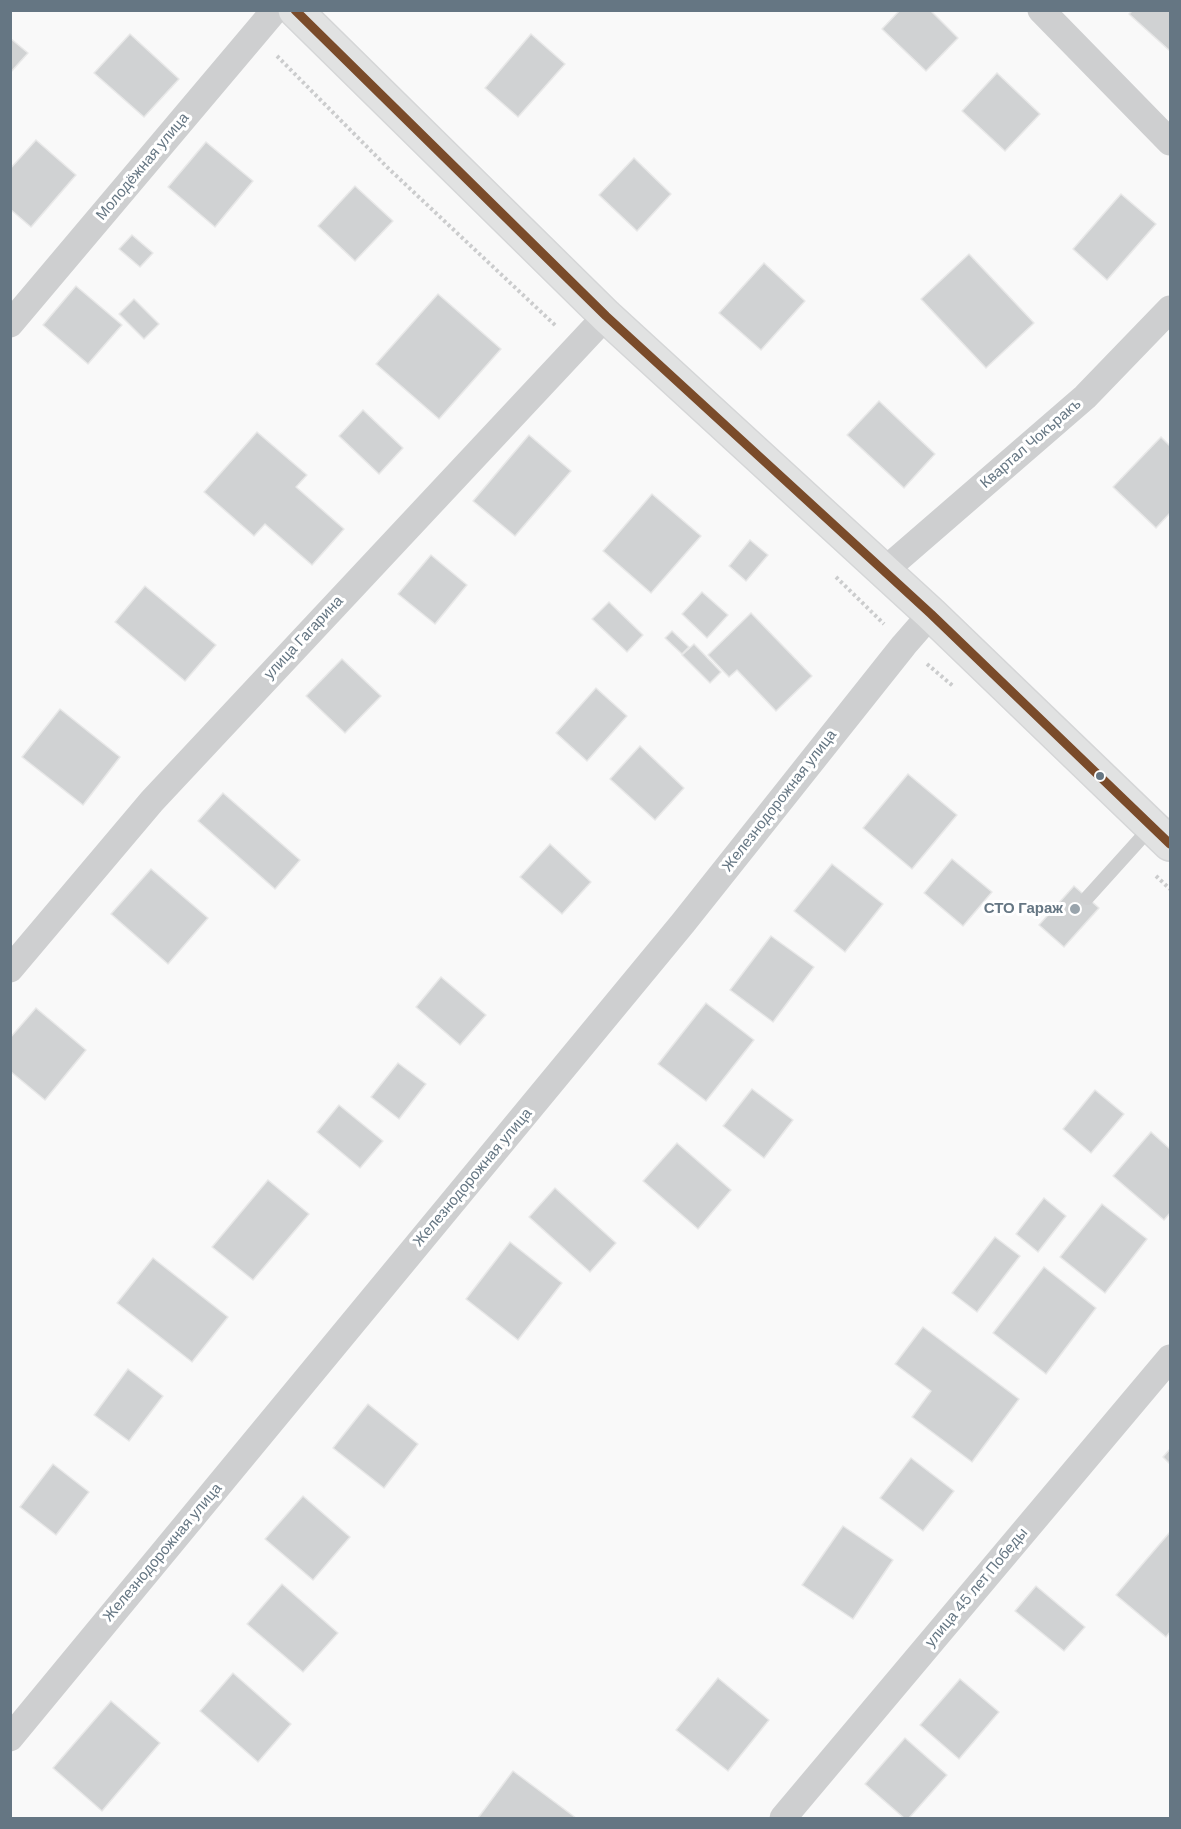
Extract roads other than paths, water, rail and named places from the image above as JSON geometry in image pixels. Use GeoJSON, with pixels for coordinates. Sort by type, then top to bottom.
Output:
{"type":"FeatureCollection","features":[{"type":"Feature","properties":{"kind":"main road"},"geometry":{"type":"LineString","coordinates":[[295,10],[606,316],[884,571],[1161,835]]}},
{"type":"Feature","properties":{"kind":"street","name":"Молодёжная улица"},"geometry":{"type":"LineString","coordinates":[[10,324],[275,10]]}},
{"type":"Feature","properties":{"kind":"street"},"geometry":{"type":"LineString","coordinates":[[1041,10],[1170,142]]}},
{"type":"Feature","properties":{"kind":"street","name":"Квартал Чокъракъ"},"geometry":{"type":"LineString","coordinates":[[884,571],[1085,397],[1170,309]]}},
{"type":"Feature","properties":{"kind":"street","name":"улица Гагарина"},"geometry":{"type":"LineString","coordinates":[[10,969],[152,801],[606,316]]}},
{"type":"Feature","properties":{"kind":"street","name":"Железнодорожная улица"},"geometry":{"type":"LineString","coordinates":[[10,1738],[683,923],[897,654],[931,615]]}},
{"type":"Feature","properties":{"kind":"street","name":"улица 45 лет Победы"},"geometry":{"type":"LineString","coordinates":[[783,1818],[1170,1358]]}},
{"type":"Feature","properties":{"kind":"lane"},"geometry":{"type":"LineString","coordinates":[[1087,898],[1161,835]]}},
{"type":"Feature","properties":{"kind":"place","name":"СТО Гараж"},"geometry":{"type":"Point","coordinates":[1075,909]}}]}
